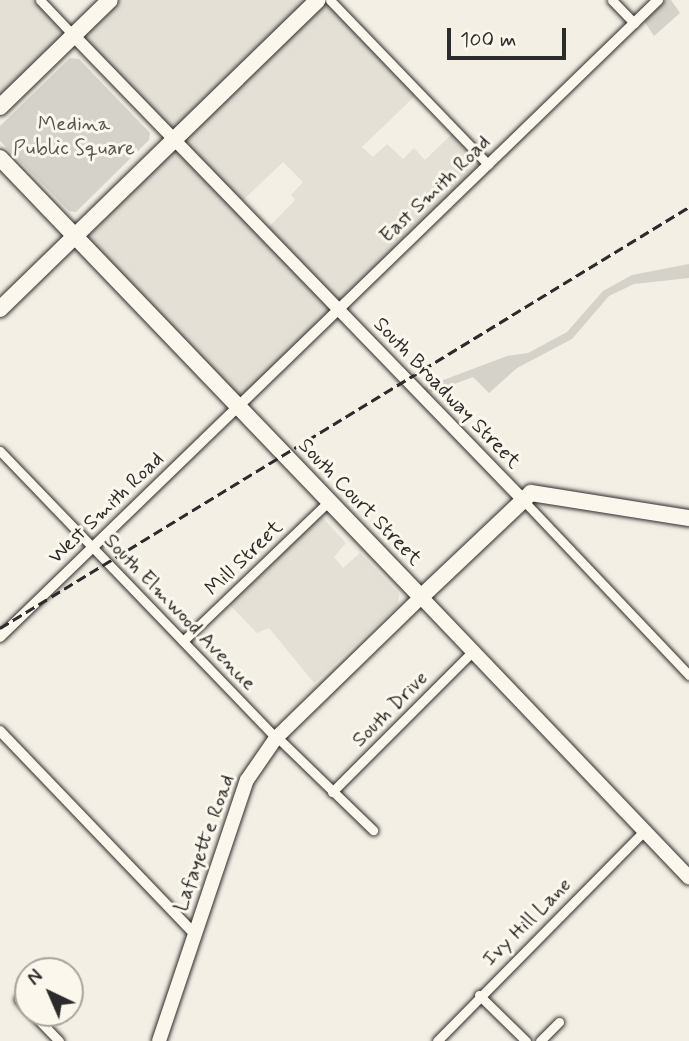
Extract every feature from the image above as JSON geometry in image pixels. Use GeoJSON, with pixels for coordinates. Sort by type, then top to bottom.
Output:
{"type":"FeatureCollection","features":[{"type":"Feature","properties":{"kind":"highway"},"geometry":{"type":"LineString","coordinates":[[0,107],[110,0]]}},
{"type":"Feature","properties":{"kind":"highway"},"geometry":{"type":"LineString","coordinates":[[0,309],[318,0]]}},
{"type":"Feature","properties":{"kind":"highway","name":"South Court Street"},"geometry":{"type":"LineString","coordinates":[[0,158],[422,597]]}},
{"type":"Feature","properties":{"kind":"highway"},"geometry":{"type":"LineString","coordinates":[[422,597],[523,499],[540,491],[689,518]]}},
{"type":"Feature","properties":{"kind":"main road","name":"South Broadway Street"},"geometry":{"type":"LineString","coordinates":[[74,36],[523,499]]}},
{"type":"Feature","properties":{"kind":"main road","name":"South Court Street"},"geometry":{"type":"LineString","coordinates":[[422,597],[689,877]]}},
{"type":"Feature","properties":{"kind":"main road","name":"Lafayette Road"},"geometry":{"type":"LineString","coordinates":[[159,1041],[237,799],[277,737],[422,597]]}},
{"type":"Feature","properties":{"kind":"street"},"geometry":{"type":"LineString","coordinates":[[40,0],[74,36]]}},
{"type":"Feature","properties":{"kind":"street"},"geometry":{"type":"LineString","coordinates":[[330,0],[488,164]]}},
{"type":"Feature","properties":{"kind":"street"},"geometry":{"type":"LineString","coordinates":[[612,0],[634,23]]}},
{"type":"Feature","properties":{"kind":"street","name":"East Smith Road"},"geometry":{"type":"LineString","coordinates":[[239,406],[658,0]]}},
{"type":"Feature","properties":{"kind":"street","name":"West Smith Road"},"geometry":{"type":"LineString","coordinates":[[0,637],[239,406]]}},
{"type":"Feature","properties":{"kind":"street","name":"South Elmwood Avenue"},"geometry":{"type":"LineString","coordinates":[[0,451],[277,737],[373,830]]}},
{"type":"Feature","properties":{"kind":"street","name":"South Broadway Street"},"geometry":{"type":"LineString","coordinates":[[523,499],[689,676]]}},
{"type":"Feature","properties":{"kind":"street","name":"Mill Street"},"geometry":{"type":"LineString","coordinates":[[183,641],[329,501]]}},
{"type":"Feature","properties":{"kind":"street","name":"South Drive"},"geometry":{"type":"LineString","coordinates":[[332,792],[472,651]]}},
{"type":"Feature","properties":{"kind":"street"},"geometry":{"type":"LineString","coordinates":[[0,731],[194,933]]}},
{"type":"Feature","properties":{"kind":"street","name":"Ivy Hill Lane"},"geometry":{"type":"LineString","coordinates":[[437,1041],[479,995],[645,830]]}},
{"type":"Feature","properties":{"kind":"street"},"geometry":{"type":"LineString","coordinates":[[479,995],[526,1041]]}},
{"type":"Feature","properties":{"kind":"street"},"geometry":{"type":"LineString","coordinates":[[540,1041],[559,1022]]}},
{"type":"Feature","properties":{"kind":"street"},"geometry":{"type":"LineString","coordinates":[[46,1027],[59,1041]]}},
{"type":"Feature","properties":{"kind":"shaded area"},"geometry":{"type":"Polygon","coordinates":[[[0,0],[40,0],[74,35],[110,0],[330,0],[419,92],[362,147],[373,157],[387,144],[403,159],[414,148],[425,160],[456,130],[488,164],[239,406],[75,236],[175,140],[74,36],[0,107],[0,0]],[[283,162],[238,205],[264,232],[295,200],[291,195],[303,182],[283,162]]]}},
{"type":"Feature","properties":{"kind":"shaded area"},"geometry":{"type":"Polygon","coordinates":[[[321,516],[346,543],[334,557],[343,568],[360,553],[399,594],[398,605],[314,683],[269,628],[257,633],[230,605],[321,516]]]}},
{"type":"Feature","properties":{"kind":"green space"},"geometry":{"type":"Polygon","coordinates":[[[665,0],[671,0],[680,13],[654,36],[644,21],[665,0]]]}},
{"type":"Feature","properties":{"kind":"green space","name":"Medina Public Square"},"geometry":{"type":"Polygon","coordinates":[[[70,58],[79,59],[150,133],[149,140],[76,212],[69,211],[0,141],[0,126],[70,58]]]}},
{"type":"Feature","properties":{"kind":"green space"},"geometry":{"type":"Polygon","coordinates":[[[689,264],[689,278],[634,284],[609,296],[572,339],[517,368],[489,393],[473,377],[422,396],[417,390],[507,356],[528,353],[567,332],[603,291],[632,275],[689,264]]]}},
{"type":"Feature","properties":{"kind":"railway"},"geometry":{"type":"LineString","coordinates":[[0,628],[689,207]]}}]}
